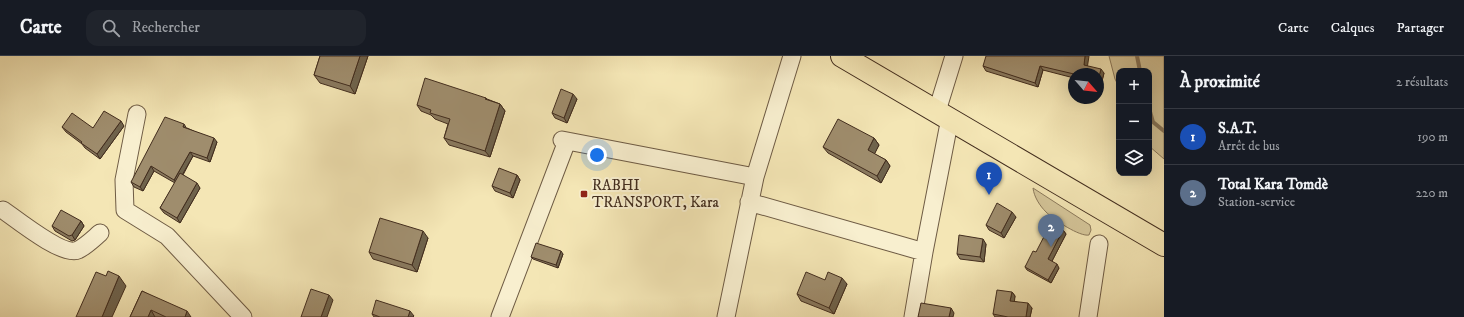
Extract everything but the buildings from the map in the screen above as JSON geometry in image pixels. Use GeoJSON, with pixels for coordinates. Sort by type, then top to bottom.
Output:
{"type":"FeatureCollection","features":[{"type":"Feature","properties":{"kind":"highway"},"geometry":{"type":"LineString","coordinates":[[842,56],[944,114],[1164,245]]}},
{"type":"Feature","properties":{"kind":"street"},"geometry":{"type":"LineString","coordinates":[[726,317],[755,177],[792,56]]}},
{"type":"Feature","properties":{"kind":"street"},"geometry":{"type":"LineString","coordinates":[[913,317],[954,56]]}},
{"type":"Feature","properties":{"kind":"street"},"geometry":{"type":"LineString","coordinates":[[137,114],[124,180],[125,210],[167,236],[243,317]]}},
{"type":"Feature","properties":{"kind":"street"},"geometry":{"type":"LineString","coordinates":[[500,317],[565,141],[755,177]]}},
{"type":"Feature","properties":{"kind":"street"},"geometry":{"type":"LineString","coordinates":[[749,202],[924,252]]}},
{"type":"Feature","properties":{"kind":"street"},"geometry":{"type":"LineString","coordinates":[[3,210],[38,235],[64,250],[77,250],[100,234]]}},
{"type":"Feature","properties":{"kind":"street"},"geometry":{"type":"LineString","coordinates":[[1088,317],[1099,244]]}},
{"type":"Feature","properties":{"kind":"shaded area"},"geometry":{"type":"Polygon","coordinates":[[[1109,56],[1164,56],[1164,159],[1152,149],[1152,68],[1116,68],[1116,81],[1109,56]]]}},
{"type":"Feature","properties":{"kind":"shaded area"},"geometry":{"type":"Polygon","coordinates":[[[1033,188],[1090,225],[1091,230],[1089,235],[1074,231],[1044,210],[1035,195],[1033,188]]]}},
{"type":"Feature","properties":{"kind":"waterway"},"geometry":{"type":"LineString","coordinates":[[1137,56],[1139,68]]}},
{"type":"Feature","properties":{"kind":"waterway"},"geometry":{"type":"LineString","coordinates":[[1152,118],[1153,122],[1164,131]]}},
{"type":"Feature","properties":{"kind":"place","name":"RABHI TRANSPORT, Kara"},"geometry":{"type":"Point","coordinates":[584,194]}},
{"type":"Feature","properties":{"kind":"place","name":"S.A.T."},"geometry":{"type":"Point","coordinates":[989,195]}},
{"type":"Feature","properties":{"kind":"place","name":"Total Kara Tomdè"},"geometry":{"type":"Point","coordinates":[1051,247]}}]}
